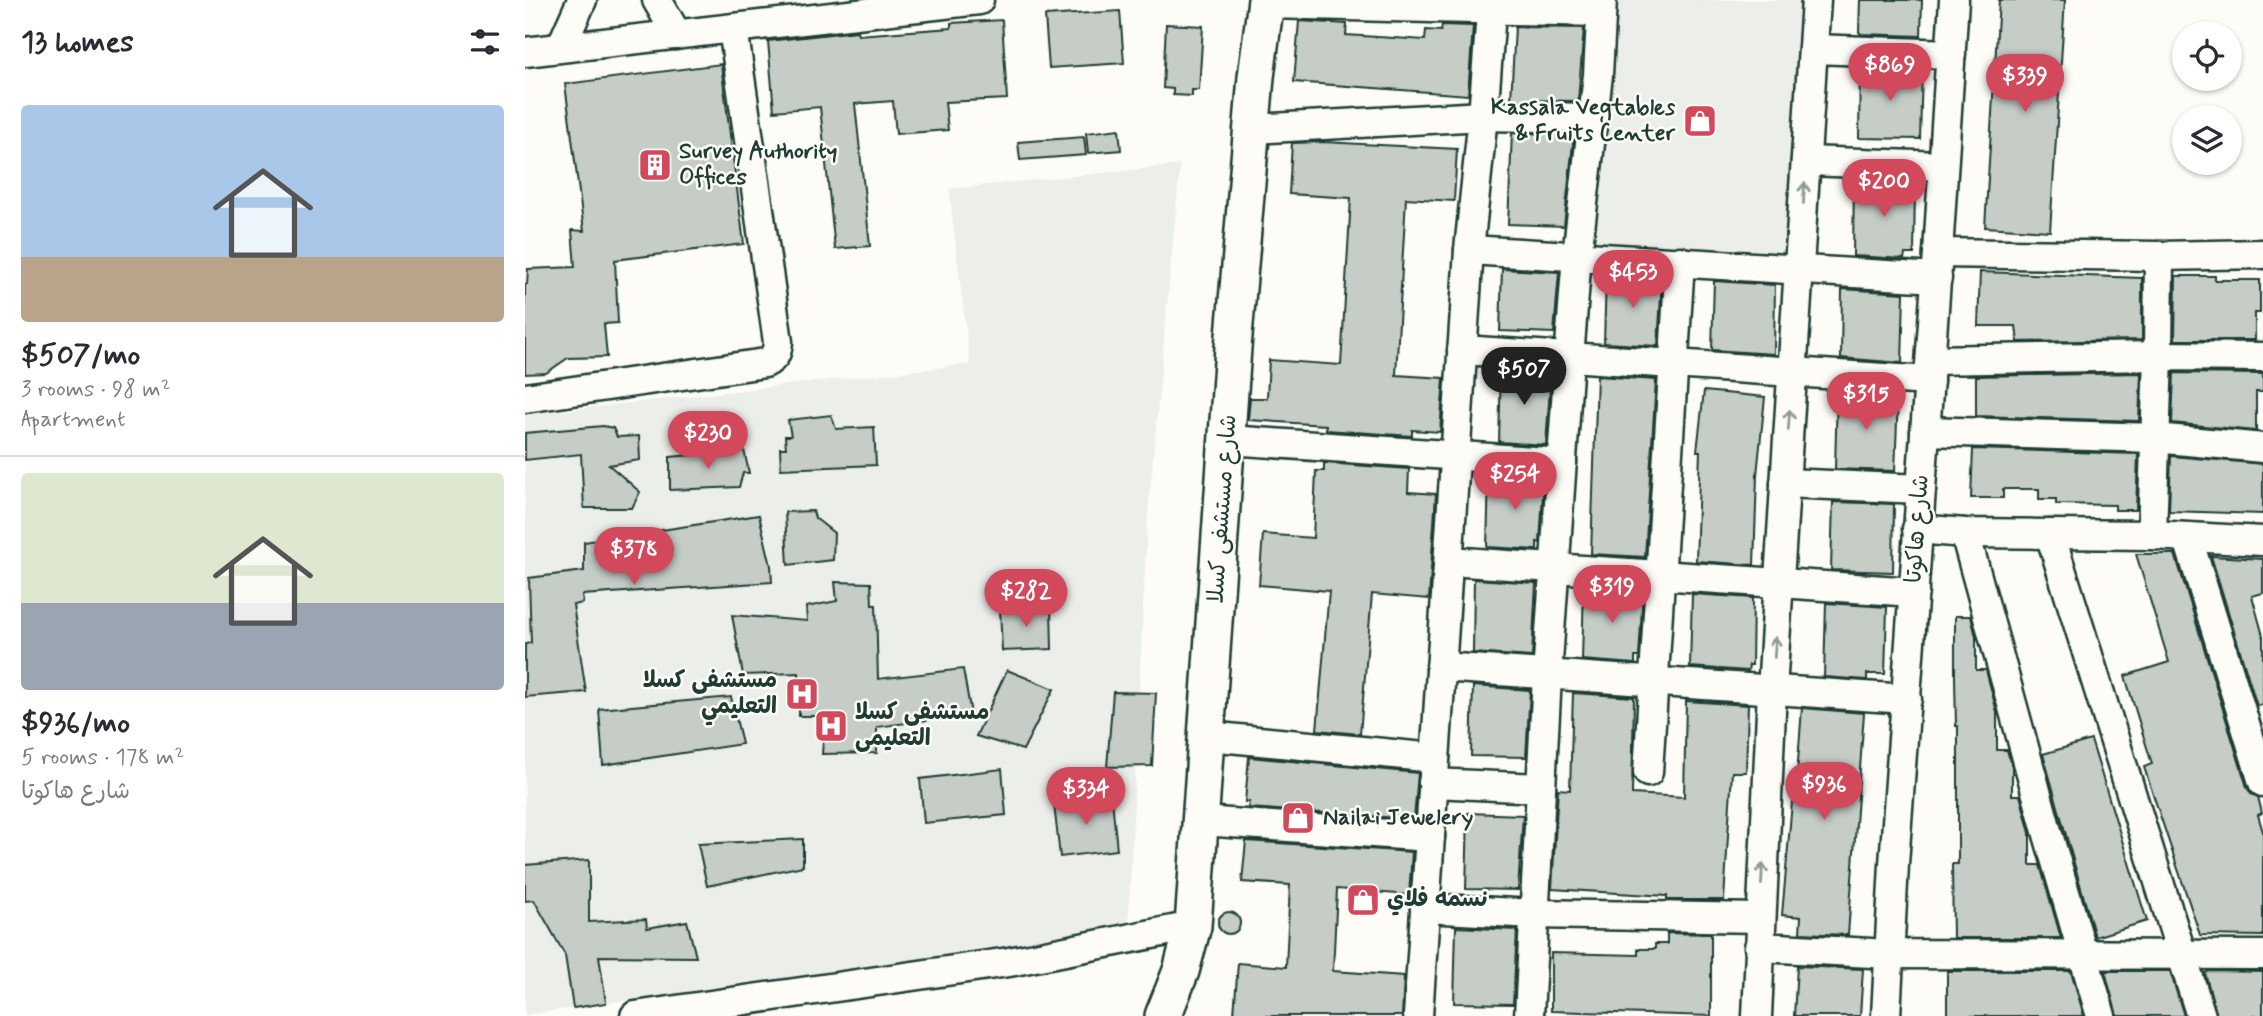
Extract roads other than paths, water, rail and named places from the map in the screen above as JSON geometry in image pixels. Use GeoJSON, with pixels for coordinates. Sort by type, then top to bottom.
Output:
{"type":"FeatureCollection","features":[{"type":"Feature","properties":{"kind":"main road","name":"شارع مستشفى كسلا"},"geometry":{"type":"LineString","coordinates":[[1163,1015],[1181,971],[1193,926],[1256,77],[1266,2]]}},
{"type":"Feature","properties":{"kind":"street"},"geometry":{"type":"LineString","coordinates":[[561,47],[582,0]]}},
{"type":"Feature","properties":{"kind":"street"},"geometry":{"type":"LineString","coordinates":[[657,0],[677,35]]}},
{"type":"Feature","properties":{"kind":"street"},"geometry":{"type":"LineString","coordinates":[[525,51],[979,0]]}},
{"type":"Feature","properties":{"kind":"street"},"geometry":{"type":"LineString","coordinates":[[1757,1016],[1772,690],[1816,0]]}},
{"type":"Feature","properties":{"kind":"street","name":"شارع هاكوتا"},"geometry":{"type":"LineString","coordinates":[[1887,1016],[1894,864],[1938,265],[1954,0]]}},
{"type":"Feature","properties":{"kind":"street"},"geometry":{"type":"LineString","coordinates":[[1266,2],[1601,6],[1598,75],[1577,255],[1569,359],[1547,676],[1529,1016]]}},
{"type":"Feature","properties":{"kind":"street"},"geometry":{"type":"LineString","coordinates":[[1418,1016],[1469,250],[1492,4]]}},
{"type":"Feature","properties":{"kind":"street"},"geometry":{"type":"LineString","coordinates":[[525,398],[765,363],[777,352],[778,342],[733,28]]}},
{"type":"Feature","properties":{"kind":"street"},"geometry":{"type":"LineString","coordinates":[[1813,49],[1951,54]]}},
{"type":"Feature","properties":{"kind":"street"},"geometry":{"type":"LineString","coordinates":[[1252,129],[1483,116],[1593,118]]}},
{"type":"Feature","properties":{"kind":"street"},"geometry":{"type":"LineString","coordinates":[[1806,161],[1943,166]]}},
{"type":"Feature","properties":{"kind":"street"},"geometry":{"type":"LineString","coordinates":[[1469,250],[1800,269],[2263,254]]}},
{"type":"Feature","properties":{"kind":"street"},"geometry":{"type":"LineString","coordinates":[[2152,536],[2159,256]]}},
{"type":"Feature","properties":{"kind":"street"},"geometry":{"type":"LineString","coordinates":[[1648,772],[1680,261]]}},
{"type":"Feature","properties":{"kind":"street"},"geometry":{"type":"LineString","coordinates":[[1462,350],[1792,372],[1930,370],[2158,356],[2263,357]]}},
{"type":"Feature","properties":{"kind":"street"},"geometry":{"type":"LineString","coordinates":[[1924,430],[2155,438],[2263,448]]}},
{"type":"Feature","properties":{"kind":"street"},"geometry":{"type":"LineString","coordinates":[[1228,440],[1562,463]]}},
{"type":"Feature","properties":{"kind":"street"},"geometry":{"type":"LineString","coordinates":[[1785,483],[1921,489]]}},
{"type":"Feature","properties":{"kind":"street"},"geometry":{"type":"LineString","coordinates":[[1917,529],[1965,533],[2263,541]]}},
{"type":"Feature","properties":{"kind":"street"},"geometry":{"type":"LineString","coordinates":[[1965,533],[2101,1016]]}},
{"type":"Feature","properties":{"kind":"street"},"geometry":{"type":"LineString","coordinates":[[2050,534],[2201,1016]]}},
{"type":"Feature","properties":{"kind":"street"},"geometry":{"type":"LineString","coordinates":[[2188,539],[2263,782]]}},
{"type":"Feature","properties":{"kind":"street"},"geometry":{"type":"LineString","coordinates":[[1448,561],[1914,592]]}},
{"type":"Feature","properties":{"kind":"street"},"geometry":{"type":"LineString","coordinates":[[1441,667],[1907,699]]}},
{"type":"Feature","properties":{"kind":"street"},"geometry":{"type":"LineString","coordinates":[[1208,736],[1541,788]]}},
{"type":"Feature","properties":{"kind":"street"},"geometry":{"type":"LineString","coordinates":[[1202,821],[1430,837]]}},
{"type":"Feature","properties":{"kind":"street"},"geometry":{"type":"LineString","coordinates":[[1425,908],[1534,914],[1760,918]]}},
{"type":"Feature","properties":{"kind":"street"},"geometry":{"type":"LineString","coordinates":[[635,1016],[1009,962],[1193,926]]}},
{"type":"Feature","properties":{"kind":"street"},"geometry":{"type":"LineString","coordinates":[[1759,947],[1890,954],[2263,954]]}},
{"type":"Feature","properties":{"kind":"place","name":"Kassala Vegtables & Fruits Center"},"geometry":{"type":"Point","coordinates":[1700,121]}},
{"type":"Feature","properties":{"kind":"place","name":"Survey Authority Offices"},"geometry":{"type":"Point","coordinates":[655,165]}},
{"type":"Feature","properties":{"kind":"place","name":"مستشفى كسلا التعليمي"},"geometry":{"type":"Point","coordinates":[802,694]}},
{"type":"Feature","properties":{"kind":"place","name":"مستشفى كسلا التعليمى"},"geometry":{"type":"Point","coordinates":[831,726]}},
{"type":"Feature","properties":{"kind":"place","name":"Nailai Jewelery"},"geometry":{"type":"Point","coordinates":[1298,818]}},
{"type":"Feature","properties":{"kind":"place","name":"نسمه فلاي"},"geometry":{"type":"Point","coordinates":[1363,900]}}]}
